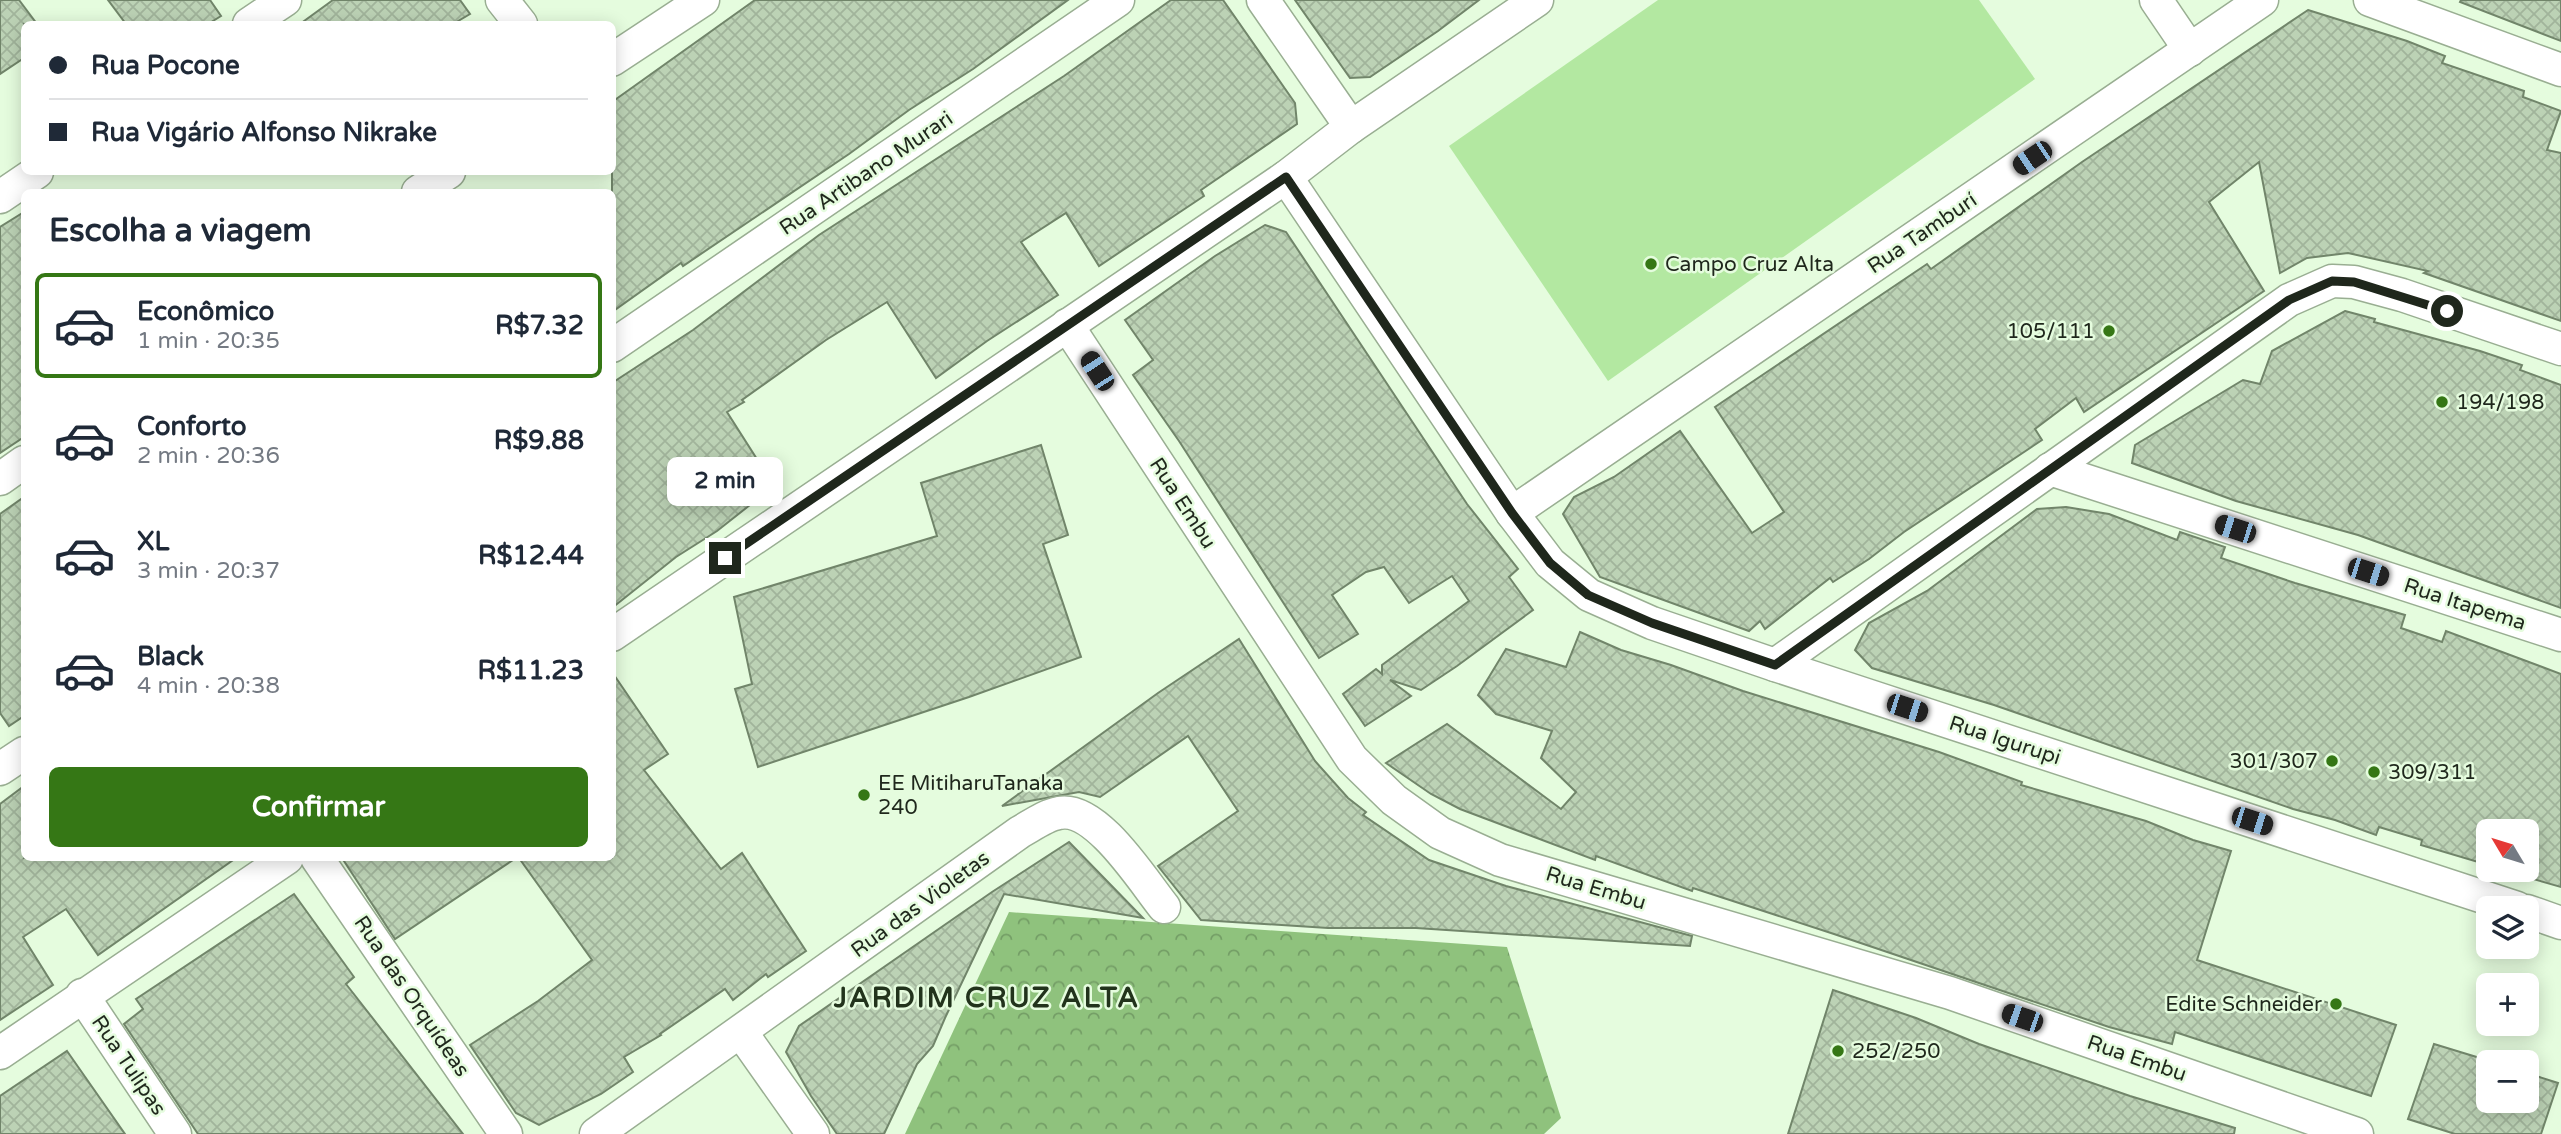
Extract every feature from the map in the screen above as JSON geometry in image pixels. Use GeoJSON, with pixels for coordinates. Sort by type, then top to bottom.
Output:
{"type":"FeatureCollection","features":[{"type":"Feature","properties":{"kind":"street"},"geometry":{"type":"LineString","coordinates":[[254,21],[285,0]]}},
{"type":"Feature","properties":{"kind":"street"},"geometry":{"type":"LineString","coordinates":[[502,0],[520,21]]}},
{"type":"Feature","properties":{"kind":"street"},"geometry":{"type":"LineString","coordinates":[[616,57],[703,0]]}},
{"type":"Feature","properties":{"kind":"street","name":"Rua Artibano Murari"},"geometry":{"type":"LineString","coordinates":[[616,343],[1118,0]]}},
{"type":"Feature","properties":{"kind":"street"},"geometry":{"type":"LineString","coordinates":[[1262,0],[1351,127]]}},
{"type":"Feature","properties":{"kind":"street"},"geometry":{"type":"LineString","coordinates":[[616,632],[1286,177],[1351,127],[1537,0]]}},
{"type":"Feature","properties":{"kind":"street"},"geometry":{"type":"LineString","coordinates":[[2155,0],[2190,50]]}},
{"type":"Feature","properties":{"kind":"street","name":"Rua Tamburí"},"geometry":{"type":"LineString","coordinates":[[1512,513],[2262,0]]}},
{"type":"Feature","properties":{"kind":"street"},"geometry":{"type":"LineString","coordinates":[[2370,0],[2561,70]]}},
{"type":"Feature","properties":{"kind":"street"},"geometry":{"type":"LineString","coordinates":[[0,197],[33,175]]}},
{"type":"Feature","properties":{"kind":"street"},"geometry":{"type":"LineString","coordinates":[[423,189],[444,175]]}},
{"type":"Feature","properties":{"kind":"street","name":"Rua Igurupi"},"geometry":{"type":"LineString","coordinates":[[1286,177],[1512,513],[1550,563],[1588,595],[1652,623],[1775,665],[2480,896]]}},
{"type":"Feature","properties":{"kind":"street"},"geometry":{"type":"LineString","coordinates":[[1775,665],[2289,300],[2332,281],[2354,282],[2402,295],[2561,349]]}},
{"type":"Feature","properties":{"kind":"street","name":"Rua Embu"},"geometry":{"type":"LineString","coordinates":[[1067,326],[1352,759],[1394,800],[1440,833],[1500,860],[1950,993],[2357,1134]]}},
{"type":"Feature","properties":{"kind":"street"},"geometry":{"type":"LineString","coordinates":[[0,479],[21,464]]}},
{"type":"Feature","properties":{"kind":"street","name":"Rua Itapema"},"geometry":{"type":"LineString","coordinates":[[2050,469],[2561,635]]}},
{"type":"Feature","properties":{"kind":"street"},"geometry":{"type":"LineString","coordinates":[[0,769],[21,754]]}},
{"type":"Feature","properties":{"kind":"street","name":"Rua das Violetas"},"geometry":{"type":"LineString","coordinates":[[596,1134],[1020,832],[1058,813],[1073,813],[1099,827],[1164,907]]}},
{"type":"Feature","properties":{"kind":"street"},"geometry":{"type":"LineString","coordinates":[[0,1053],[283,861]]}},
{"type":"Feature","properties":{"kind":"street","name":"Rua das Orquídeas"},"geometry":{"type":"LineString","coordinates":[[319,861],[506,1134]]}},
{"type":"Feature","properties":{"kind":"street"},"geometry":{"type":"LineString","coordinates":[[2539,915],[2561,923]]}},
{"type":"Feature","properties":{"kind":"street","name":"Rua Tulipas"},"geometry":{"type":"LineString","coordinates":[[82,995],[175,1134]]}},
{"type":"Feature","properties":{"kind":"street"},"geometry":{"type":"LineString","coordinates":[[741,1032],[813,1134]]}},
{"type":"Feature","properties":{"kind":"green space","name":"Campo Cruz Alta"},"geometry":{"type":"Polygon","coordinates":[[[1658,0],[1979,0],[2035,79],[1608,381],[1449,146],[1658,0]]]}},
{"type":"Feature","properties":{"kind":"green space"},"geometry":{"type":"Polygon","coordinates":[[[1009,912],[1507,947],[1561,1118],[1544,1134],[905,1134],[1009,912]]]}},
{"type":"Feature","properties":{"kind":"building"},"geometry":{"type":"Polygon","coordinates":[[[0,0],[19,0],[35,21],[21,21],[21,60],[0,74],[0,0]]]}},
{"type":"Feature","properties":{"kind":"building"},"geometry":{"type":"Polygon","coordinates":[[[108,0],[210,0],[221,16],[213,21],[124,21],[108,0]]]}},
{"type":"Feature","properties":{"kind":"building"},"geometry":{"type":"Polygon","coordinates":[[[333,0],[460,0],[470,14],[458,21],[304,21],[333,0]]]}},
{"type":"Feature","properties":{"kind":"building"},"geometry":{"type":"Polygon","coordinates":[[[755,0],[1068,0],[849,154],[683,266],[681,263],[616,309],[616,189],[612,189],[612,175],[616,175],[616,99],[755,0]]]}},
{"type":"Feature","properties":{"kind":"building"},"geometry":{"type":"Polygon","coordinates":[[[1171,0],[1223,0],[1295,103],[1297,124],[1201,190],[1204,196],[1099,266],[1066,213],[1021,242],[1058,295],[936,378],[887,302],[826,340],[727,412],[776,489],[676,557],[616,605],[616,380],[693,330],[819,235],[1064,76],[1171,0]]]}},
{"type":"Feature","properties":{"kind":"building"},"geometry":{"type":"Polygon","coordinates":[[[1295,0],[1479,0],[1370,77],[1350,78],[1295,0]]]}},
{"type":"Feature","properties":{"kind":"building"},"geometry":{"type":"Polygon","coordinates":[[[2561,0],[2561,41],[2460,2],[2561,0]]]}},
{"type":"Feature","properties":{"kind":"building"},"geometry":{"type":"Polygon","coordinates":[[[2308,10],[2407,41],[2445,56],[2442,63],[2524,91],[2523,97],[2561,111],[2547,150],[2561,153],[2561,321],[2424,273],[2428,271],[2348,253],[2307,258],[2280,273],[2259,162],[2209,202],[2264,291],[2084,412],[2076,398],[2035,429],[2042,440],[1904,532],[1869,559],[1833,582],[1830,578],[1765,629],[1760,621],[1749,631],[1600,577],[1563,514],[1574,497],[1614,477],[1680,431],[1752,533],[1784,512],[1715,407],[1927,264],[1931,269],[2082,162],[2308,10]]]}},
{"type":"Feature","properties":{"kind":"building"},"geometry":{"type":"Polygon","coordinates":[[[21,214],[21,439],[0,453],[0,227],[21,214]]]}},
{"type":"Feature","properties":{"kind":"building"},"geometry":{"type":"Polygon","coordinates":[[[1265,225],[1286,232],[1467,504],[1518,569],[1509,577],[1533,610],[1421,690],[1390,680],[1411,696],[1365,726],[1343,694],[1376,669],[1382,674],[1382,665],[1469,601],[1452,576],[1409,603],[1384,567],[1366,572],[1332,595],[1358,634],[1319,658],[1179,441],[1133,375],[1153,360],[1125,320],[1215,256],[1265,225]]]}},
{"type":"Feature","properties":{"kind":"building"},"geometry":{"type":"Polygon","coordinates":[[[2345,311],[2522,365],[2520,370],[2561,385],[2561,608],[2358,535],[2236,501],[2132,463],[2135,445],[2243,380],[2260,384],[2272,351],[2345,311]]]}},
{"type":"Feature","properties":{"kind":"building"},"geometry":{"type":"Polygon","coordinates":[[[1041,445],[1068,535],[1043,544],[1081,657],[758,767],[735,689],[752,684],[734,597],[937,536],[921,483],[1041,445]]]}},
{"type":"Feature","properties":{"kind":"building"},"geometry":{"type":"Polygon","coordinates":[[[21,499],[21,718],[9,726],[0,713],[0,514],[21,499]]]}},
{"type":"Feature","properties":{"kind":"building"},"geometry":{"type":"Polygon","coordinates":[[[2066,507],[2109,514],[2177,540],[2180,532],[2225,547],[2221,558],[2405,615],[2401,628],[2442,642],[2446,631],[2561,674],[2561,887],[2539,881],[2539,819],[2476,819],[2476,861],[2421,845],[2422,840],[2379,827],[2376,835],[2293,809],[1994,705],[1872,668],[1855,650],[1869,623],[1927,591],[2037,509],[2066,507]]]}},
{"type":"Feature","properties":{"kind":"building"},"geometry":{"type":"Polygon","coordinates":[[[1580,632],[1621,650],[1743,691],[1939,752],[2022,782],[2021,785],[2146,821],[2193,840],[2231,851],[2197,960],[2396,1025],[2371,1096],[2175,1032],[2172,1044],[2109,1027],[1693,888],[1692,891],[1596,856],[1595,860],[1460,809],[1431,794],[1386,763],[1447,724],[1561,809],[1576,792],[1541,758],[1552,731],[1496,714],[1478,695],[1506,649],[1566,667],[1580,632]]]}},
{"type":"Feature","properties":{"kind":"building"},"geometry":{"type":"Polygon","coordinates":[[[1239,639],[1315,761],[1348,798],[1366,812],[1363,815],[1429,860],[1506,886],[1692,936],[1690,946],[1416,928],[1328,928],[1201,920],[1158,866],[1238,811],[1188,736],[1100,797],[1079,792],[1002,806],[1158,693],[1239,639]]]}},
{"type":"Feature","properties":{"kind":"building"},"geometry":{"type":"Polygon","coordinates":[[[616,678],[668,754],[644,770],[721,869],[742,853],[806,951],[768,977],[766,974],[733,1000],[725,989],[661,1035],[624,1057],[633,1072],[601,1094],[539,1125],[516,1113],[470,1045],[538,1001],[592,960],[521,861],[616,861],[616,678]]]}},
{"type":"Feature","properties":{"kind":"building"},"geometry":{"type":"Polygon","coordinates":[[[21,788],[21,861],[232,861],[98,955],[66,909],[23,937],[53,985],[0,1020],[0,804],[21,788]]]}},
{"type":"Feature","properties":{"kind":"building"},"geometry":{"type":"Polygon","coordinates":[[[1069,842],[1143,918],[1004,894],[933,1046],[917,1064],[884,1134],[837,1134],[786,1052],[799,1026],[1069,842]]]}},
{"type":"Feature","properties":{"kind":"building"},"geometry":{"type":"Polygon","coordinates":[[[344,861],[512,861],[395,939],[344,861]]]}},
{"type":"Feature","properties":{"kind":"building"},"geometry":{"type":"Polygon","coordinates":[[[294,894],[354,977],[346,984],[463,1134],[198,1134],[124,1024],[143,1009],[136,999],[294,894]]]}},
{"type":"Feature","properties":{"kind":"building"},"geometry":{"type":"Polygon","coordinates":[[[1833,990],[2130,1096],[2235,1128],[2234,1134],[1788,1134],[1833,990]]]}},
{"type":"Feature","properties":{"kind":"building"},"geometry":{"type":"Polygon","coordinates":[[[2434,1044],[2476,1057],[2476,1113],[2539,1113],[2539,1077],[2558,1083],[2541,1134],[2455,1134],[2408,1119],[2434,1044]]]}},
{"type":"Feature","properties":{"kind":"building"},"geometry":{"type":"Polygon","coordinates":[[[67,1051],[125,1134],[0,1134],[0,1096],[67,1051]]]}},
{"type":"Feature","properties":{"kind":"place","name":"Campo Cruz Alta"},"geometry":{"type":"Point","coordinates":[1651,264]}},
{"type":"Feature","properties":{"kind":"place","name":"105/111"},"geometry":{"type":"Point","coordinates":[2109,331]}},
{"type":"Feature","properties":{"kind":"place","name":"194/198"},"geometry":{"type":"Point","coordinates":[2442,402]}},
{"type":"Feature","properties":{"kind":"place","name":"301/307"},"geometry":{"type":"Point","coordinates":[2332,761]}},
{"type":"Feature","properties":{"kind":"place","name":"309/311"},"geometry":{"type":"Point","coordinates":[2374,772]}},
{"type":"Feature","properties":{"kind":"place","name":"EE MitiharuTanaka 240"},"geometry":{"type":"Point","coordinates":[864,795]}},
{"type":"Feature","properties":{"kind":"place","name":"Edite Schneider"},"geometry":{"type":"Point","coordinates":[2336,1004]}},
{"type":"Feature","properties":{"kind":"place","name":"252/250"},"geometry":{"type":"Point","coordinates":[1838,1051]}},
{"type":"Feature","properties":{"kind":"district","name":"JARDIM CRUZ ALTA"},"geometry":{"type":"Point","coordinates":[987,997]}},
{"type":"Feature","properties":{"kind":"route"},"geometry":{"type":"LineString","coordinates":[[725,558],[1286,177],[1512,513],[1550,563],[1588,595],[1652,623],[1775,665],[2289,300],[2332,281],[2354,282],[2447,311]]}}]}
